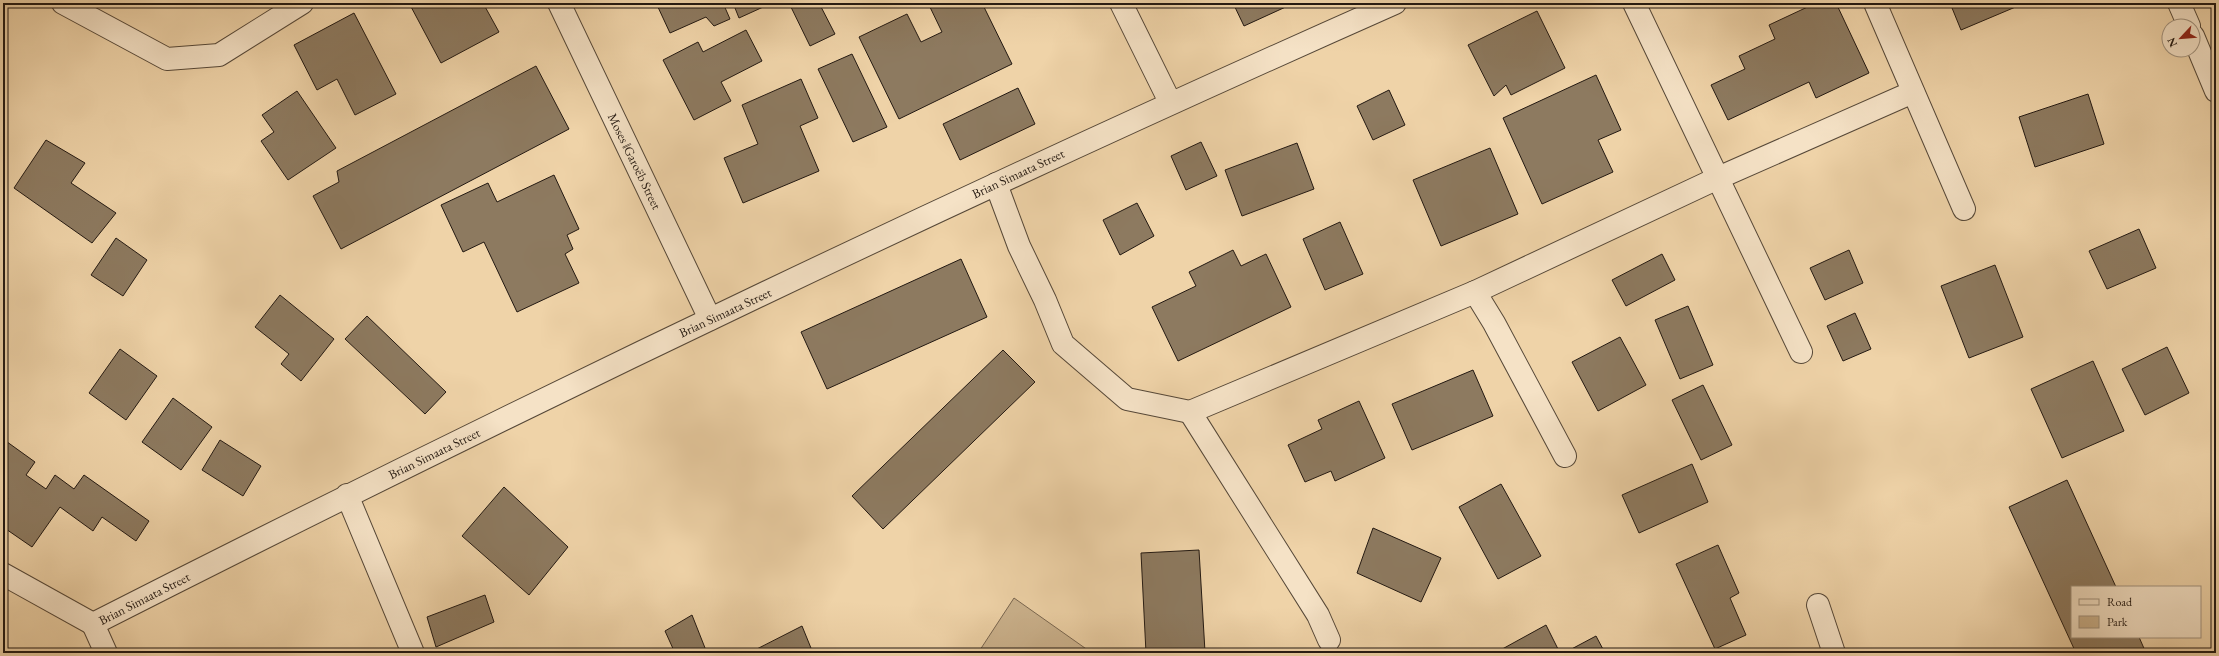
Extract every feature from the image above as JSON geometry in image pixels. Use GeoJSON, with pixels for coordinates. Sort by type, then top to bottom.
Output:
{"type":"FeatureCollection","features":[{"type":"Feature","properties":{"kind":"street"},"geometry":{"type":"LineString","coordinates":[[63,3],[167,59],[219,55],[302,3]]}},
{"type":"Feature","properties":{"kind":"street","name":"Moses ǁGaroëb Street"},"geometry":{"type":"LineString","coordinates":[[559,3],[710,319]]}},
{"type":"Feature","properties":{"kind":"street"},"geometry":{"type":"LineString","coordinates":[[1121,3],[1170,102]]}},
{"type":"Feature","properties":{"kind":"street","name":"Brian Simaata Street"},"geometry":{"type":"LineString","coordinates":[[106,653],[93,624],[347,495],[710,319],[1170,102],[1395,3]]}},
{"type":"Feature","properties":{"kind":"street"},"geometry":{"type":"LineString","coordinates":[[1634,3],[1801,352]]}},
{"type":"Feature","properties":{"kind":"street"},"geometry":{"type":"LineString","coordinates":[[1875,3],[1964,209]]}},
{"type":"Feature","properties":{"kind":"street"},"geometry":{"type":"LineString","coordinates":[[2179,3],[2186,18]]}},
{"type":"Feature","properties":{"kind":"street"},"geometry":{"type":"LineString","coordinates":[[2201,55],[2216,91]]}},
{"type":"Feature","properties":{"kind":"street"},"geometry":{"type":"LineString","coordinates":[[996,184],[1019,246],[1045,300],[1063,344],[1127,399],[1190,412],[1475,292],[1718,178],[1913,92]]}},
{"type":"Feature","properties":{"kind":"street"},"geometry":{"type":"LineString","coordinates":[[1475,292],[1494,323],[1565,456]]}},
{"type":"Feature","properties":{"kind":"street"},"geometry":{"type":"LineString","coordinates":[[1190,412],[1318,615],[1330,640]]}},
{"type":"Feature","properties":{"kind":"street"},"geometry":{"type":"LineString","coordinates":[[347,495],[413,653]]}},
{"type":"Feature","properties":{"kind":"street"},"geometry":{"type":"LineString","coordinates":[[3,574],[93,624]]}},
{"type":"Feature","properties":{"kind":"street"},"geometry":{"type":"LineString","coordinates":[[1818,605],[1834,653]]}},
{"type":"Feature","properties":{"kind":"green space"},"geometry":{"type":"Polygon","coordinates":[[[1014,598],[1092,653],[978,653],[1014,598]]]}},
{"type":"Feature","properties":{"kind":"building"},"geometry":{"type":"Polygon","coordinates":[[[409,3],[483,3],[499,32],[441,63],[409,3]]]}},
{"type":"Feature","properties":{"kind":"building"},"geometry":{"type":"Polygon","coordinates":[[[661,3],[723,3],[730,19],[714,26],[706,17],[670,33],[657,5],[661,3]]]}},
{"type":"Feature","properties":{"kind":"building"},"geometry":{"type":"Polygon","coordinates":[[[733,3],[772,3],[739,18],[733,3]]]}},
{"type":"Feature","properties":{"kind":"building"},"geometry":{"type":"Polygon","coordinates":[[[789,3],[819,3],[835,34],[810,46],[789,3]]]}},
{"type":"Feature","properties":{"kind":"building"},"geometry":{"type":"Polygon","coordinates":[[[928,3],[982,3],[1012,64],[899,119],[859,37],[907,14],[921,42],[942,32],[928,3]]]}},
{"type":"Feature","properties":{"kind":"building"},"geometry":{"type":"Polygon","coordinates":[[[1233,3],[1289,3],[1290,5],[1244,26],[1233,3]]]}},
{"type":"Feature","properties":{"kind":"building"},"geometry":{"type":"Polygon","coordinates":[[[1757,3],[1772,3],[1758,7],[1757,3]]]}},
{"type":"Feature","properties":{"kind":"building"},"geometry":{"type":"Polygon","coordinates":[[[1816,3],[1836,3],[1869,73],[1816,98],[1809,82],[1728,120],[1711,85],[1745,69],[1739,56],[1775,39],[1769,25],[1816,3]]]}},
{"type":"Feature","properties":{"kind":"building"},"geometry":{"type":"Polygon","coordinates":[[[1950,3],[2025,3],[1961,30],[1950,3]]]}},
{"type":"Feature","properties":{"kind":"building"},"geometry":{"type":"Polygon","coordinates":[[[1537,11],[1565,68],[1511,95],[1506,85],[1494,96],[1468,45],[1537,11]]]}},
{"type":"Feature","properties":{"kind":"building"},"geometry":{"type":"Polygon","coordinates":[[[354,13],[396,94],[355,115],[337,79],[317,90],[294,45],[354,13]]]}},
{"type":"Feature","properties":{"kind":"building"},"geometry":{"type":"Polygon","coordinates":[[[746,30],[762,61],[721,82],[731,101],[694,120],[663,60],[698,42],[703,52],[746,30]]]}},
{"type":"Feature","properties":{"kind":"building"},"geometry":{"type":"Polygon","coordinates":[[[852,54],[887,127],[853,142],[818,69],[852,54]]]}},
{"type":"Feature","properties":{"kind":"building"},"geometry":{"type":"Polygon","coordinates":[[[536,66],[569,129],[341,249],[313,196],[339,182],[337,171],[536,66]]]}},
{"type":"Feature","properties":{"kind":"building"},"geometry":{"type":"Polygon","coordinates":[[[1596,75],[1621,130],[1598,140],[1613,172],[1542,204],[1503,118],[1596,75]]]}},
{"type":"Feature","properties":{"kind":"building"},"geometry":{"type":"Polygon","coordinates":[[[801,79],[818,118],[800,126],[819,171],[743,203],[724,158],[758,144],[742,105],[801,79]]]}},
{"type":"Feature","properties":{"kind":"building"},"geometry":{"type":"Polygon","coordinates":[[[1018,88],[1035,124],[960,160],[943,124],[1018,88]]]}},
{"type":"Feature","properties":{"kind":"building"},"geometry":{"type":"Polygon","coordinates":[[[1389,90],[1405,125],[1373,140],[1357,106],[1389,90]]]}},
{"type":"Feature","properties":{"kind":"building"},"geometry":{"type":"Polygon","coordinates":[[[297,91],[336,148],[288,180],[261,141],[274,132],[262,115],[297,91]]]}},
{"type":"Feature","properties":{"kind":"building"},"geometry":{"type":"Polygon","coordinates":[[[2088,94],[2104,144],[2035,167],[2019,117],[2088,94]]]}},
{"type":"Feature","properties":{"kind":"building"},"geometry":{"type":"Polygon","coordinates":[[[46,140],[85,163],[71,183],[116,213],[92,243],[14,188],[46,140]]]}},
{"type":"Feature","properties":{"kind":"building"},"geometry":{"type":"Polygon","coordinates":[[[1201,142],[1217,176],[1186,190],[1171,156],[1201,142]]]}},
{"type":"Feature","properties":{"kind":"building"},"geometry":{"type":"Polygon","coordinates":[[[1297,143],[1314,189],[1242,216],[1225,170],[1297,143]]]}},
{"type":"Feature","properties":{"kind":"building"},"geometry":{"type":"Polygon","coordinates":[[[1490,148],[1518,214],[1441,246],[1413,180],[1490,148]]]}},
{"type":"Feature","properties":{"kind":"building"},"geometry":{"type":"Polygon","coordinates":[[[554,175],[579,229],[567,235],[573,249],[565,254],[579,283],[517,312],[484,242],[463,252],[441,205],[488,183],[497,202],[554,175]]]}},
{"type":"Feature","properties":{"kind":"building"},"geometry":{"type":"Polygon","coordinates":[[[1137,203],[1154,236],[1120,255],[1103,220],[1137,203]]]}},
{"type":"Feature","properties":{"kind":"building"},"geometry":{"type":"Polygon","coordinates":[[[1340,222],[1363,274],[1325,290],[1303,239],[1340,222]]]}},
{"type":"Feature","properties":{"kind":"building"},"geometry":{"type":"Polygon","coordinates":[[[2139,229],[2156,268],[2107,289],[2089,251],[2139,229]]]}},
{"type":"Feature","properties":{"kind":"building"},"geometry":{"type":"Polygon","coordinates":[[[116,238],[147,260],[123,296],[91,275],[116,238]]]}},
{"type":"Feature","properties":{"kind":"building"},"geometry":{"type":"Polygon","coordinates":[[[1233,250],[1241,266],[1266,254],[1291,307],[1178,361],[1152,307],[1196,286],[1189,272],[1233,250]]]}},
{"type":"Feature","properties":{"kind":"building"},"geometry":{"type":"Polygon","coordinates":[[[1849,250],[1863,283],[1825,300],[1810,268],[1849,250]]]}},
{"type":"Feature","properties":{"kind":"building"},"geometry":{"type":"Polygon","coordinates":[[[1662,254],[1675,280],[1626,306],[1612,280],[1662,254]]]}},
{"type":"Feature","properties":{"kind":"building"},"geometry":{"type":"Polygon","coordinates":[[[961,259],[987,317],[827,389],[801,332],[961,259]]]}},
{"type":"Feature","properties":{"kind":"building"},"geometry":{"type":"Polygon","coordinates":[[[1995,265],[2023,337],[1969,358],[1941,286],[1995,265]]]}},
{"type":"Feature","properties":{"kind":"building"},"geometry":{"type":"Polygon","coordinates":[[[280,295],[334,339],[301,381],[281,364],[289,354],[255,327],[280,295]]]}},
{"type":"Feature","properties":{"kind":"building"},"geometry":{"type":"Polygon","coordinates":[[[1688,306],[1713,365],[1680,379],[1655,320],[1688,306]]]}},
{"type":"Feature","properties":{"kind":"building"},"geometry":{"type":"Polygon","coordinates":[[[1855,313],[1871,349],[1843,361],[1827,326],[1855,313]]]}},
{"type":"Feature","properties":{"kind":"building"},"geometry":{"type":"Polygon","coordinates":[[[367,316],[446,392],[425,414],[345,339],[367,316]]]}},
{"type":"Feature","properties":{"kind":"building"},"geometry":{"type":"Polygon","coordinates":[[[1620,337],[1646,385],[1598,411],[1572,362],[1620,337]]]}},
{"type":"Feature","properties":{"kind":"building"},"geometry":{"type":"Polygon","coordinates":[[[2167,347],[2189,393],[2145,415],[2122,369],[2167,347]]]}},
{"type":"Feature","properties":{"kind":"building"},"geometry":{"type":"Polygon","coordinates":[[[120,349],[157,376],[126,420],[89,393],[120,349]]]}},
{"type":"Feature","properties":{"kind":"building"},"geometry":{"type":"Polygon","coordinates":[[[1003,350],[1035,382],[883,529],[852,496],[1003,350]]]}},
{"type":"Feature","properties":{"kind":"building"},"geometry":{"type":"Polygon","coordinates":[[[2093,361],[2124,431],[2062,458],[2031,389],[2093,361]]]}},
{"type":"Feature","properties":{"kind":"building"},"geometry":{"type":"Polygon","coordinates":[[[1473,370],[1493,416],[1412,450],[1392,404],[1473,370]]]}},
{"type":"Feature","properties":{"kind":"building"},"geometry":{"type":"Polygon","coordinates":[[[1703,385],[1732,445],[1701,460],[1672,400],[1703,385]]]}},
{"type":"Feature","properties":{"kind":"building"},"geometry":{"type":"Polygon","coordinates":[[[173,398],[212,427],[181,470],[142,442],[173,398]]]}},
{"type":"Feature","properties":{"kind":"building"},"geometry":{"type":"Polygon","coordinates":[[[1359,401],[1385,458],[1335,481],[1331,471],[1305,482],[1288,445],[1322,429],[1318,420],[1359,401]]]}},
{"type":"Feature","properties":{"kind":"building"},"geometry":{"type":"Polygon","coordinates":[[[3,439],[35,462],[26,475],[46,489],[55,475],[74,489],[84,475],[149,521],[136,541],[102,517],[93,531],[60,507],[32,547],[3,527],[3,505],[8,498],[3,495],[3,439]]]}},
{"type":"Feature","properties":{"kind":"building"},"geometry":{"type":"Polygon","coordinates":[[[220,440],[261,466],[243,496],[202,470],[220,440]]]}},
{"type":"Feature","properties":{"kind":"building"},"geometry":{"type":"Polygon","coordinates":[[[1692,464],[1708,502],[1639,533],[1622,495],[1692,464]]]}},
{"type":"Feature","properties":{"kind":"building"},"geometry":{"type":"Polygon","coordinates":[[[2067,480],[2116,586],[2071,586],[2071,638],[2139,638],[2146,653],[2076,653],[2009,507],[2067,480]]]}},
{"type":"Feature","properties":{"kind":"building"},"geometry":{"type":"Polygon","coordinates":[[[1501,484],[1541,556],[1498,579],[1459,507],[1501,484]]]}},
{"type":"Feature","properties":{"kind":"building"},"geometry":{"type":"Polygon","coordinates":[[[504,487],[568,547],[529,595],[462,536],[504,487]]]}},
{"type":"Feature","properties":{"kind":"building"},"geometry":{"type":"Polygon","coordinates":[[[1373,528],[1441,558],[1421,602],[1357,573],[1373,528]]]}},
{"type":"Feature","properties":{"kind":"building"},"geometry":{"type":"Polygon","coordinates":[[[1718,545],[1739,593],[1730,598],[1746,635],[1715,649],[1676,564],[1718,545]]]}},
{"type":"Feature","properties":{"kind":"building"},"geometry":{"type":"Polygon","coordinates":[[[1199,550],[1205,652],[1146,653],[1141,553],[1199,550]]]}},
{"type":"Feature","properties":{"kind":"building"},"geometry":{"type":"Polygon","coordinates":[[[485,595],[494,622],[436,647],[427,617],[485,595]]]}},
{"type":"Feature","properties":{"kind":"building"},"geometry":{"type":"Polygon","coordinates":[[[692,615],[707,653],[675,653],[665,631],[692,615]]]}},
{"type":"Feature","properties":{"kind":"building"},"geometry":{"type":"Polygon","coordinates":[[[1546,625],[1560,653],[1495,653],[1546,625]]]}},
{"type":"Feature","properties":{"kind":"building"},"geometry":{"type":"Polygon","coordinates":[[[802,626],[813,653],[749,653],[802,626]]]}},
{"type":"Feature","properties":{"kind":"building"},"geometry":{"type":"Polygon","coordinates":[[[1596,636],[1605,653],[1564,653],[1596,636]]]}}]}
